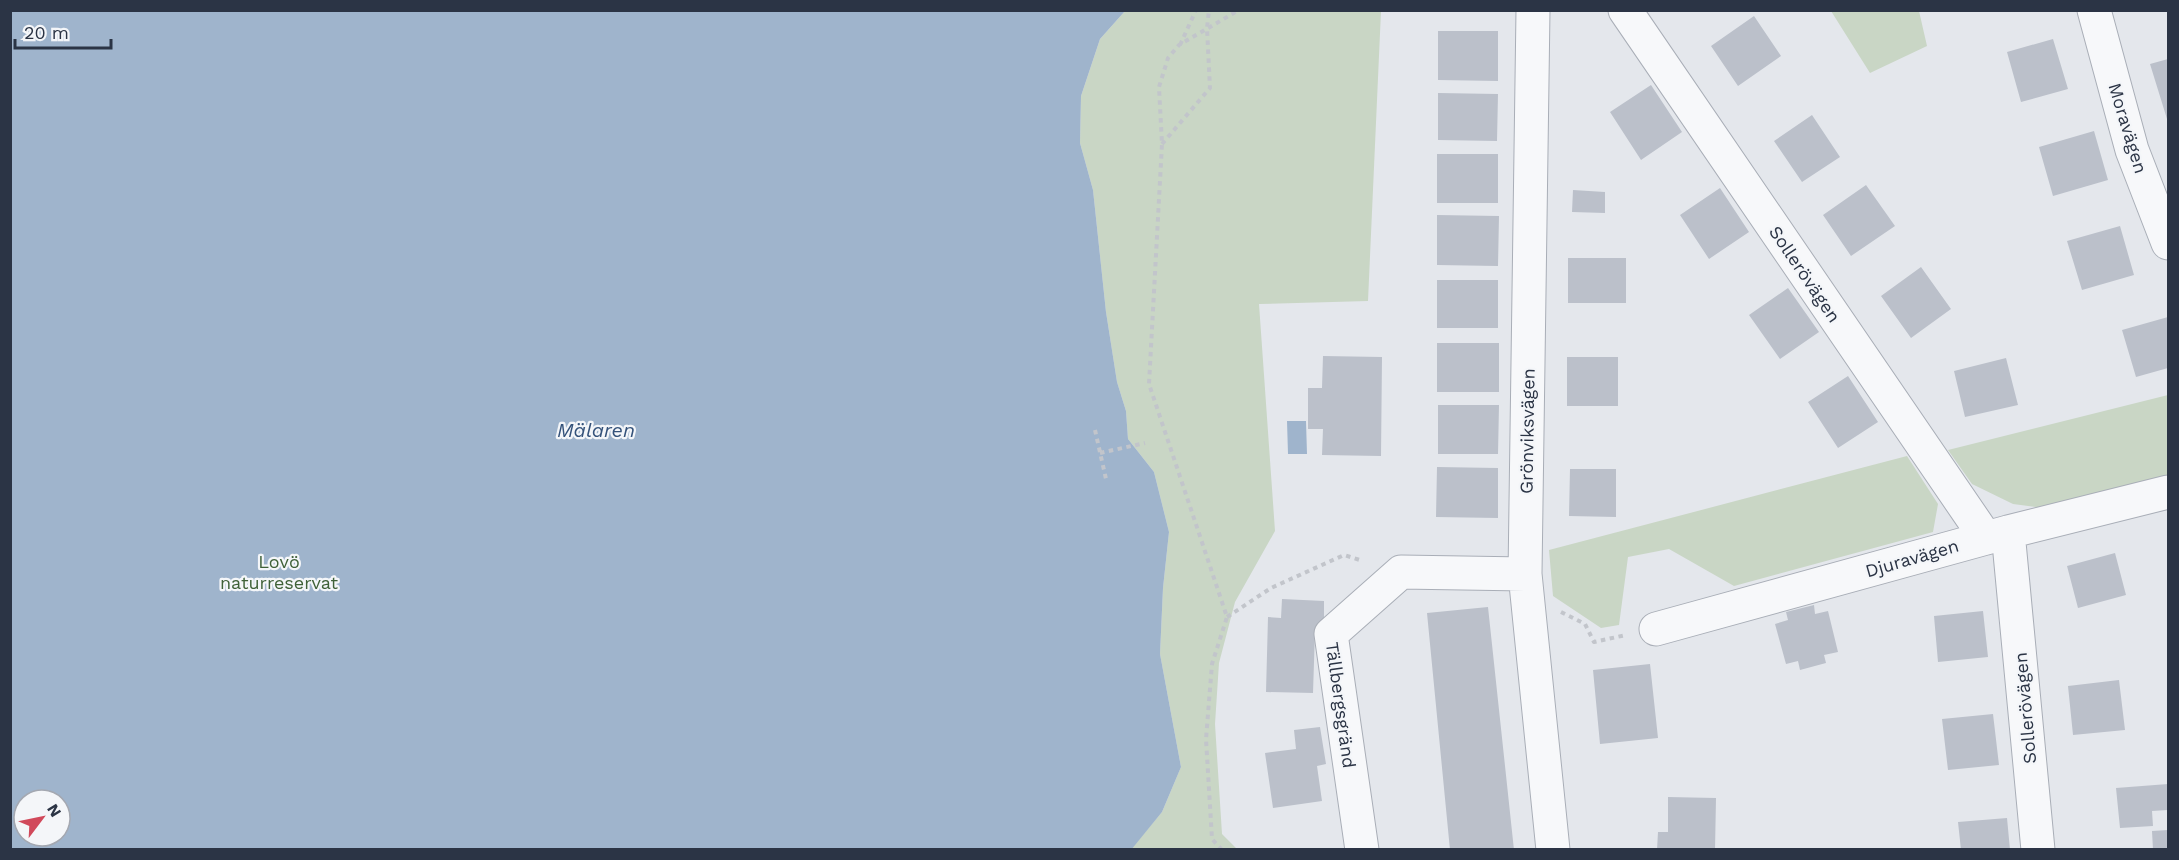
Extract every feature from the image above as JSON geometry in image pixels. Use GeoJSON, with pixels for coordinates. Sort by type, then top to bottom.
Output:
{"type":"FeatureCollection","features":[{"type":"Feature","properties":{"kind":"street","name":"Grönviksvägen"},"geometry":{"type":"LineString","coordinates":[[1533,10],[1526,584],[1553,849]]}},
{"type":"Feature","properties":{"kind":"street","name":"Sollerövägen"},"geometry":{"type":"LineString","coordinates":[[1624,10],[1997,534],[2038,849]]}},
{"type":"Feature","properties":{"kind":"street","name":"Moravägen"},"geometry":{"type":"LineString","coordinates":[[2094,10],[2132,150],[2169,243]]}},
{"type":"Feature","properties":{"kind":"street","name":"Djuravägen"},"geometry":{"type":"LineString","coordinates":[[1656,629],[1997,534],[2169,492]]}},
{"type":"Feature","properties":{"kind":"street"},"geometry":{"type":"LineString","coordinates":[[1401,572],[1526,584]]}},
{"type":"Feature","properties":{"kind":"street","name":"Tällbergsgränd"},"geometry":{"type":"LineString","coordinates":[[1362,849],[1330,634],[1401,572]]}},
{"type":"Feature","properties":{"kind":"path"},"geometry":{"type":"LineString","coordinates":[[1196,10],[1179,45],[1168,58],[1159,87],[1162,144],[1149,384],[1227,617],[1212,664],[1206,739],[1212,839],[1222,849]]}},
{"type":"Feature","properties":{"kind":"path"},"geometry":{"type":"LineString","coordinates":[[1162,144],[1210,87],[1207,28],[1209,10]]}},
{"type":"Feature","properties":{"kind":"path"},"geometry":{"type":"LineString","coordinates":[[1179,45],[1239,10]]}},
{"type":"Feature","properties":{"kind":"path"},"geometry":{"type":"LineString","coordinates":[[1095,430],[1106,479]]}},
{"type":"Feature","properties":{"kind":"path"},"geometry":{"type":"LineString","coordinates":[[1100,453],[1145,443]]}},
{"type":"Feature","properties":{"kind":"path"},"geometry":{"type":"LineString","coordinates":[[1227,617],[1271,588],[1344,555],[1401,572]]}},
{"type":"Feature","properties":{"kind":"path"},"geometry":{"type":"LineString","coordinates":[[1526,584],[1585,624],[1594,642],[1656,629]]}},
{"type":"Feature","properties":{"kind":"green space"},"geometry":{"type":"Polygon","coordinates":[[[1125,11],[1381,11],[1368,301],[1259,304],[1275,531],[1235,602],[1219,663],[1215,724],[1222,834],[1237,849],[1131,849],[1162,812],[1181,767],[1160,654],[1163,588],[1169,532],[1154,472],[1128,439],[1126,411],[1117,382],[1106,312],[1093,190],[1080,143],[1081,96],[1100,39],[1125,11]]]}},
{"type":"Feature","properties":{"kind":"green space"},"geometry":{"type":"Polygon","coordinates":[[[1831,11],[1919,11],[1927,46],[1870,73],[1831,11]]]}},
{"type":"Feature","properties":{"kind":"green space"},"geometry":{"type":"Polygon","coordinates":[[[2168,395],[2168,481],[2060,510],[2013,504],[1972,484],[1948,450],[2168,395]]]}},
{"type":"Feature","properties":{"kind":"green space"},"geometry":{"type":"Polygon","coordinates":[[[1907,456],[1938,504],[1933,532],[1734,586],[1669,549],[1628,557],[1619,625],[1601,628],[1553,596],[1549,550],[1907,456]]]}},
{"type":"Feature","properties":{"kind":"water","name":"Mälaren"},"geometry":{"type":"Polygon","coordinates":[[[10,11],[1125,11],[1100,39],[1081,96],[1080,143],[1093,190],[1106,312],[1117,382],[1126,411],[1128,439],[1154,472],[1169,532],[1163,588],[1160,654],[1181,767],[1162,812],[1131,850],[11,849],[10,11]]]}},
{"type":"Feature","properties":{"kind":"water"},"geometry":{"type":"Polygon","coordinates":[[[1287,421],[1306,421],[1307,454],[1288,454],[1287,421]]]}},
{"type":"Feature","properties":{"kind":"building"},"geometry":{"type":"Polygon","coordinates":[[[1754,16],[1781,56],[1738,86],[1711,46],[1754,16]]]}},
{"type":"Feature","properties":{"kind":"building"},"geometry":{"type":"Polygon","coordinates":[[[1438,31],[1498,31],[1498,81],[1438,80],[1438,31]]]}},
{"type":"Feature","properties":{"kind":"building"},"geometry":{"type":"Polygon","coordinates":[[[2053,39],[2068,89],[2021,102],[2007,52],[2053,39]]]}},
{"type":"Feature","properties":{"kind":"building"},"geometry":{"type":"Polygon","coordinates":[[[2168,59],[2168,119],[2167,119],[2150,64],[2168,59]]]}},
{"type":"Feature","properties":{"kind":"building"},"geometry":{"type":"Polygon","coordinates":[[[1651,85],[1682,132],[1641,160],[1610,112],[1651,85]]]}},
{"type":"Feature","properties":{"kind":"building"},"geometry":{"type":"Polygon","coordinates":[[[1438,93],[1498,94],[1497,141],[1438,140],[1438,93]]]}},
{"type":"Feature","properties":{"kind":"building"},"geometry":{"type":"Polygon","coordinates":[[[1812,115],[1840,157],[1802,182],[1774,141],[1812,115]]]}},
{"type":"Feature","properties":{"kind":"building"},"geometry":{"type":"Polygon","coordinates":[[[2094,131],[2108,180],[2053,196],[2039,147],[2094,131]]]}},
{"type":"Feature","properties":{"kind":"building"},"geometry":{"type":"Polygon","coordinates":[[[1437,154],[1498,154],[1498,203],[1437,203],[1437,154]]]}},
{"type":"Feature","properties":{"kind":"building"},"geometry":{"type":"Polygon","coordinates":[[[1866,185],[1895,226],[1851,256],[1823,215],[1866,185]]]}},
{"type":"Feature","properties":{"kind":"building"},"geometry":{"type":"Polygon","coordinates":[[[1720,188],[1749,232],[1709,259],[1680,215],[1720,188]]]}},
{"type":"Feature","properties":{"kind":"building"},"geometry":{"type":"Polygon","coordinates":[[[1573,190],[1605,192],[1605,213],[1572,212],[1573,190]]]}},
{"type":"Feature","properties":{"kind":"building"},"geometry":{"type":"Polygon","coordinates":[[[1437,215],[1499,216],[1498,266],[1437,265],[1437,215]]]}},
{"type":"Feature","properties":{"kind":"building"},"geometry":{"type":"Polygon","coordinates":[[[2120,226],[2134,275],[2082,290],[2067,241],[2120,226]]]}},
{"type":"Feature","properties":{"kind":"building"},"geometry":{"type":"Polygon","coordinates":[[[1568,258],[1626,258],[1626,303],[1568,303],[1568,258]]]}},
{"type":"Feature","properties":{"kind":"building"},"geometry":{"type":"Polygon","coordinates":[[[1921,267],[1951,309],[1911,338],[1881,296],[1921,267]]]}},
{"type":"Feature","properties":{"kind":"building"},"geometry":{"type":"Polygon","coordinates":[[[1437,280],[1498,280],[1498,328],[1437,328],[1437,280]]]}},
{"type":"Feature","properties":{"kind":"building"},"geometry":{"type":"Polygon","coordinates":[[[1788,288],[1819,332],[1780,359],[1749,315],[1788,288]]]}},
{"type":"Feature","properties":{"kind":"building"},"geometry":{"type":"Polygon","coordinates":[[[2168,317],[2168,368],[2136,377],[2122,330],[2168,317]]]}},
{"type":"Feature","properties":{"kind":"building"},"geometry":{"type":"Polygon","coordinates":[[[1437,343],[1499,343],[1499,392],[1437,392],[1437,343]]]}},
{"type":"Feature","properties":{"kind":"building"},"geometry":{"type":"Polygon","coordinates":[[[1323,356],[1382,357],[1381,456],[1322,455],[1323,429],[1308,429],[1308,388],[1322,388],[1323,356]]]}},
{"type":"Feature","properties":{"kind":"building"},"geometry":{"type":"Polygon","coordinates":[[[1567,357],[1618,357],[1618,406],[1567,406],[1567,357]]]}},
{"type":"Feature","properties":{"kind":"building"},"geometry":{"type":"Polygon","coordinates":[[[2006,358],[2018,405],[1965,417],[1954,371],[2006,358]]]}},
{"type":"Feature","properties":{"kind":"building"},"geometry":{"type":"Polygon","coordinates":[[[1848,376],[1878,422],[1838,448],[1808,402],[1848,376]]]}},
{"type":"Feature","properties":{"kind":"building"},"geometry":{"type":"Polygon","coordinates":[[[1438,405],[1499,405],[1498,454],[1438,454],[1438,405]]]}},
{"type":"Feature","properties":{"kind":"building"},"geometry":{"type":"Polygon","coordinates":[[[1437,467],[1498,468],[1498,518],[1436,517],[1437,467]]]}},
{"type":"Feature","properties":{"kind":"building"},"geometry":{"type":"Polygon","coordinates":[[[1570,469],[1616,469],[1616,517],[1569,516],[1570,469]]]}},
{"type":"Feature","properties":{"kind":"building"},"geometry":{"type":"Polygon","coordinates":[[[2115,553],[2126,595],[2078,608],[2067,566],[2115,553]]]}},
{"type":"Feature","properties":{"kind":"building"},"geometry":{"type":"Polygon","coordinates":[[[1282,599],[1324,601],[1324,631],[1315,631],[1313,693],[1266,692],[1268,617],[1281,618],[1282,599]]]}},
{"type":"Feature","properties":{"kind":"building"},"geometry":{"type":"Polygon","coordinates":[[[1814,605],[1815,614],[1828,611],[1838,652],[1824,655],[1826,663],[1800,670],[1798,661],[1786,664],[1775,624],[1788,620],[1786,612],[1814,605]]]}},
{"type":"Feature","properties":{"kind":"building"},"geometry":{"type":"Polygon","coordinates":[[[1488,607],[1514,850],[1450,850],[1427,613],[1488,607]]]}},
{"type":"Feature","properties":{"kind":"building"},"geometry":{"type":"Polygon","coordinates":[[[1983,611],[1988,657],[1938,662],[1934,616],[1983,611]]]}},
{"type":"Feature","properties":{"kind":"building"},"geometry":{"type":"Polygon","coordinates":[[[1650,664],[1658,738],[1600,744],[1593,670],[1650,664]]]}},
{"type":"Feature","properties":{"kind":"building"},"geometry":{"type":"Polygon","coordinates":[[[2119,680],[2125,730],[2073,735],[2068,686],[2119,680]]]}},
{"type":"Feature","properties":{"kind":"building"},"geometry":{"type":"Polygon","coordinates":[[[1993,714],[1999,765],[1948,770],[1942,719],[1993,714]]]}},
{"type":"Feature","properties":{"kind":"building"},"geometry":{"type":"Polygon","coordinates":[[[1320,727],[1326,764],[1317,766],[1322,801],[1273,808],[1265,753],[1296,749],[1294,730],[1320,727]]]}},
{"type":"Feature","properties":{"kind":"building"},"geometry":{"type":"Polygon","coordinates":[[[2168,784],[2168,810],[2152,811],[2153,826],[2120,828],[2116,788],[2168,784]]]}},
{"type":"Feature","properties":{"kind":"building"},"geometry":{"type":"Polygon","coordinates":[[[1668,797],[1716,798],[1715,850],[1657,850],[1658,832],[1668,832],[1668,797]]]}},
{"type":"Feature","properties":{"kind":"building"},"geometry":{"type":"Polygon","coordinates":[[[2007,818],[2010,850],[1961,850],[1958,822],[2007,818]]]}},
{"type":"Feature","properties":{"kind":"building"},"geometry":{"type":"Polygon","coordinates":[[[2168,830],[2168,850],[2153,850],[2152,831],[2168,830]]]}},
{"type":"Feature","properties":{"kind":"park label","name":"Lovö naturreservat"},"geometry":{"type":"Point","coordinates":[279,571]}}]}
